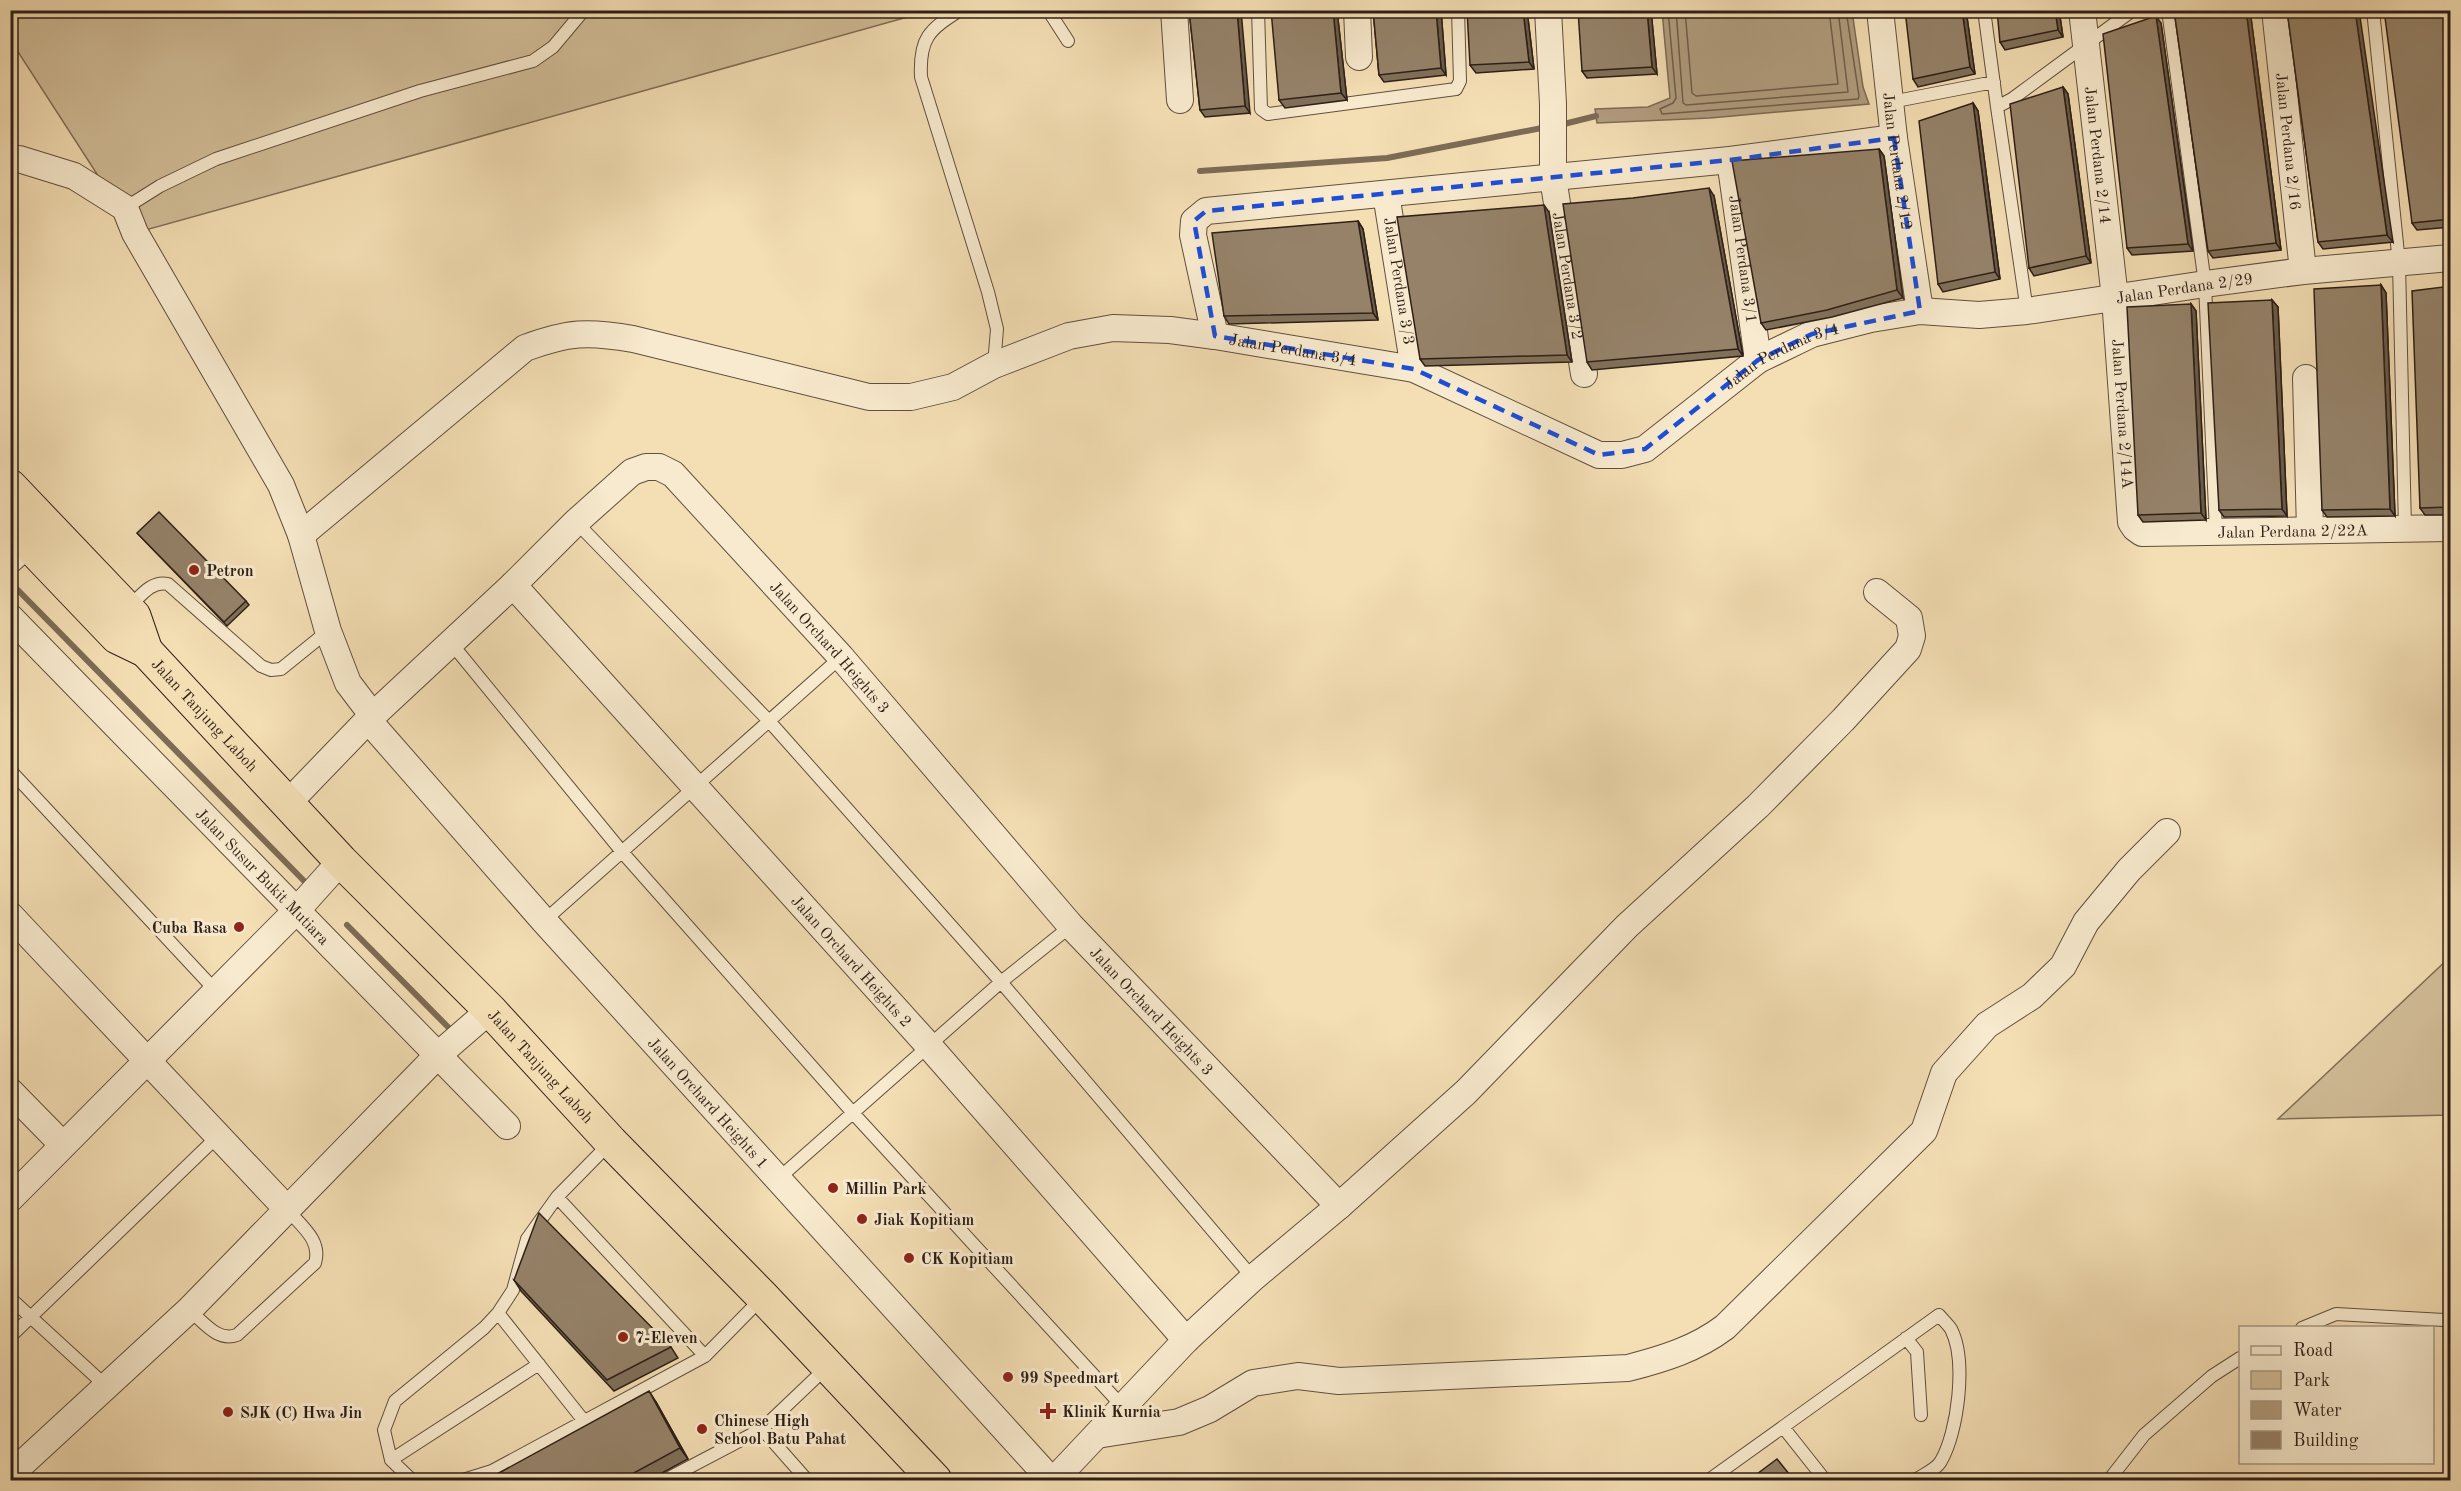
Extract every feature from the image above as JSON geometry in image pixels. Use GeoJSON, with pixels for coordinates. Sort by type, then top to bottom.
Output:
{"type":"FeatureCollection","features":[{"type":"Feature","properties":{"kind":"highway","name":"Jalan Tanjung Laboh"},"geometry":{"type":"LineString","coordinates":[[10,486],[134,616],[146,651]]}},
{"type":"Feature","properties":{"kind":"highway","name":"Jalan Tanjung Laboh"},"geometry":{"type":"LineString","coordinates":[[16,543],[117,637],[146,651],[287,804],[318,887],[490,1010],[611,1142],[763,1297],[935,1480]]}},
{"type":"Feature","properties":{"kind":"street"},"geometry":{"type":"LineString","coordinates":[[1174,10],[1180,100]]}},
{"type":"Feature","properties":{"kind":"street"},"geometry":{"type":"LineString","coordinates":[[1357,10],[1359,57]]}},
{"type":"Feature","properties":{"kind":"street","name":"Jalan Perdana 3/2"},"geometry":{"type":"LineString","coordinates":[[1548,10],[1553,104],[1553,178],[1584,374]]}},
{"type":"Feature","properties":{"kind":"street","name":"Jalan Perdana 2/12"},"geometry":{"type":"LineString","coordinates":[[1880,10],[1894,138],[1920,311]]}},
{"type":"Feature","properties":{"kind":"street","name":"Jalan Perdana 2/14"},"geometry":{"type":"LineString","coordinates":[[2082,10],[2115,298]]}},
{"type":"Feature","properties":{"kind":"street","name":"Jalan Perdana 2/16"},"geometry":{"type":"LineString","coordinates":[[2275,10],[2303,272]]}},
{"type":"Feature","properties":{"kind":"street","name":"Jalan Perdana 3/4"},"geometry":{"type":"LineString","coordinates":[[1894,138],[1553,178],[1206,211],[1194,221],[1193,235],[1215,336],[1414,369],[1599,455],[1622,455],[1645,448],[1758,360],[1812,334],[1871,319],[1920,311]]}},
{"type":"Feature","properties":{"kind":"street"},"geometry":{"type":"LineString","coordinates":[[10,159],[19,159],[74,176],[124,208]]}},
{"type":"Feature","properties":{"kind":"street","name":"Jalan Perdana 3/1"},"geometry":{"type":"LineString","coordinates":[[1730,159],[1758,360]]}},
{"type":"Feature","properties":{"kind":"street","name":"Jalan Perdana 3/3"},"geometry":{"type":"LineString","coordinates":[[1386,194],[1414,369]]}},
{"type":"Feature","properties":{"kind":"street","name":"Jalan Orchard Heights 1"},"geometry":{"type":"LineString","coordinates":[[124,208],[135,232],[281,485],[301,535],[328,631],[348,683],[370,718],[544,921],[1053,1480]]}},
{"type":"Feature","properties":{"kind":"street","name":"Jalan Perdana 2/29"},"geometry":{"type":"LineString","coordinates":[[1920,311],[1979,315],[2027,311],[2205,284],[2451,258]]}},
{"type":"Feature","properties":{"kind":"street","name":"Jalan Perdana 2/14A"},"geometry":{"type":"LineString","coordinates":[[2115,298],[2131,522],[2135,528]]}},
{"type":"Feature","properties":{"kind":"street"},"geometry":{"type":"LineString","coordinates":[[301,535],[525,348],[557,336],[599,333],[633,339],[869,397],[911,397],[952,387],[994,365],[1069,336],[1113,328],[1170,330],[1215,336]]}},
{"type":"Feature","properties":{"kind":"street"},"geometry":{"type":"LineString","coordinates":[[2306,378],[2310,530]]}},
{"type":"Feature","properties":{"kind":"street","name":"Jalan Orchard Heights 3"},"geometry":{"type":"LineString","coordinates":[[287,804],[370,718],[451,644],[576,522],[632,472],[646,467],[659,467],[672,474],[841,657],[1071,926],[1339,1206]]}},
{"type":"Feature","properties":{"kind":"street","name":"Jalan Perdana 2/22A"},"geometry":{"type":"LineString","coordinates":[[2135,528],[2142,532],[2451,528]]}},
{"type":"Feature","properties":{"kind":"street","name":"Jalan Orchard Heights 2"},"geometry":{"type":"LineString","coordinates":[[513,585],[929,1046],[1186,1340]]}},
{"type":"Feature","properties":{"kind":"street"},"geometry":{"type":"LineString","coordinates":[[1053,1480],[1186,1340],[1253,1278],[1339,1206],[1466,1092],[1627,926],[1758,806],[1843,720],[1908,649],[1912,636],[1910,618],[1877,592]]}},
{"type":"Feature","properties":{"kind":"street","name":"Jalan Susur Bukit Mutiara"},"geometry":{"type":"LineString","coordinates":[[13,624],[318,887],[438,1055],[507,1126]]}},
{"type":"Feature","properties":{"kind":"street"},"geometry":{"type":"LineString","coordinates":[[1097,1435],[1179,1422],[1210,1410],[1253,1383],[1298,1376],[1339,1381],[1628,1368],[1670,1356],[1708,1341],[1725,1327],[1924,1131],[1944,1073],[1987,1025],[2032,996],[2063,966],[2086,922],[2128,870],[2167,831]]}},
{"type":"Feature","properties":{"kind":"street"},"geometry":{"type":"LineString","coordinates":[[10,1199],[148,1062],[318,887]]}},
{"type":"Feature","properties":{"kind":"street"},"geometry":{"type":"LineString","coordinates":[[10,915],[287,1209]]}},
{"type":"Feature","properties":{"kind":"street"},"geometry":{"type":"LineString","coordinates":[[10,1475],[189,1310],[438,1055],[490,1010]]}},
{"type":"Feature","properties":{"kind":"street"},"geometry":{"type":"LineString","coordinates":[[10,1091],[63,1145]]}},
{"type":"Feature","properties":{"kind":"lane"},"geometry":{"type":"LineString","coordinates":[[124,208],[160,186],[216,159],[420,91],[533,61],[553,47],[584,10]]}},
{"type":"Feature","properties":{"kind":"lane"},"geometry":{"type":"LineString","coordinates":[[960,10],[934,27],[920,59],[921,77],[988,292],[997,329],[994,365]]}},
{"type":"Feature","properties":{"kind":"lane"},"geometry":{"type":"LineString","coordinates":[[1048,10],[1068,41]]}},
{"type":"Feature","properties":{"kind":"lane"},"geometry":{"type":"LineString","coordinates":[[1258,10],[1261,109],[1268,114],[1456,89],[1460,81],[1458,10]]}},
{"type":"Feature","properties":{"kind":"lane"},"geometry":{"type":"LineString","coordinates":[[1984,10],[2027,311]]}},
{"type":"Feature","properties":{"kind":"lane"},"geometry":{"type":"LineString","coordinates":[[1997,107],[2012,99],[2133,10]]}},
{"type":"Feature","properties":{"kind":"lane"},"geometry":{"type":"LineString","coordinates":[[2168,10],[2205,284],[2216,531]]}},
{"type":"Feature","properties":{"kind":"lane"},"geometry":{"type":"LineString","coordinates":[[2373,10],[2399,263],[2405,529]]}},
{"type":"Feature","properties":{"kind":"lane"},"geometry":{"type":"LineString","coordinates":[[1891,102],[1994,82]]}},
{"type":"Feature","properties":{"kind":"lane"},"geometry":{"type":"LineString","coordinates":[[576,522],[769,721],[1001,982],[1253,1278]]}},
{"type":"Feature","properties":{"kind":"lane"},"geometry":{"type":"LineString","coordinates":[[127,608],[152,585],[160,582],[168,584],[261,666],[271,670],[281,669],[328,631]]}},
{"type":"Feature","properties":{"kind":"lane"},"geometry":{"type":"LineString","coordinates":[[451,644],[623,853],[853,1113],[1122,1406]]}},
{"type":"Feature","properties":{"kind":"lane"},"geometry":{"type":"LineString","coordinates":[[544,921],[841,657]]}},
{"type":"Feature","properties":{"kind":"lane"},"geometry":{"type":"LineString","coordinates":[[10,770],[216,991]]}},
{"type":"Feature","properties":{"kind":"lane"},"geometry":{"type":"LineString","coordinates":[[778,1179],[1001,982],[1071,926]]}},
{"type":"Feature","properties":{"kind":"lane"},"geometry":{"type":"LineString","coordinates":[[10,1337],[219,1136]]}},
{"type":"Feature","properties":{"kind":"lane"},"geometry":{"type":"LineString","coordinates":[[412,1480],[391,1460],[384,1430],[395,1401],[484,1328],[498,1313],[513,1290],[527,1239],[557,1197],[611,1142]]}},
{"type":"Feature","properties":{"kind":"lane"},"geometry":{"type":"LineString","coordinates":[[557,1197],[705,1356]]}},
{"type":"Feature","properties":{"kind":"lane"},"geometry":{"type":"LineString","coordinates":[[189,1310],[220,1337],[230,1338],[237,1335],[315,1263],[318,1253],[316,1242],[287,1209]]}},
{"type":"Feature","properties":{"kind":"lane"},"geometry":{"type":"LineString","coordinates":[[463,1480],[492,1471],[705,1356],[763,1297]]}},
{"type":"Feature","properties":{"kind":"lane"},"geometry":{"type":"LineString","coordinates":[[10,1298],[107,1387]]}},
{"type":"Feature","properties":{"kind":"lane"},"geometry":{"type":"LineString","coordinates":[[498,1313],[584,1421]]}},
{"type":"Feature","properties":{"kind":"lane"},"geometry":{"type":"LineString","coordinates":[[2307,1326],[2336,1314],[2444,1320],[2451,1323]]}},
{"type":"Feature","properties":{"kind":"lane"},"geometry":{"type":"LineString","coordinates":[[1709,1480],[1939,1315],[1951,1329],[1957,1353],[1959,1386],[1953,1430],[1940,1463],[1915,1480]]}},
{"type":"Feature","properties":{"kind":"lane"},"geometry":{"type":"LineString","coordinates":[[1906,1338],[1917,1352],[1921,1415]]}},
{"type":"Feature","properties":{"kind":"lane"},"geometry":{"type":"LineString","coordinates":[[2109,1480],[2144,1435],[2212,1376],[2239,1359]]}},
{"type":"Feature","properties":{"kind":"lane"},"geometry":{"type":"LineString","coordinates":[[391,1460],[539,1364]]}},
{"type":"Feature","properties":{"kind":"lane"},"geometry":{"type":"LineString","coordinates":[[665,1480],[762,1429],[827,1367]]}},
{"type":"Feature","properties":{"kind":"lane"},"geometry":{"type":"LineString","coordinates":[[1783,1427],[1826,1480]]}},
{"type":"Feature","properties":{"kind":"lane"},"geometry":{"type":"LineString","coordinates":[[762,1429],[807,1480]]}},
{"type":"Feature","properties":{"kind":"highlighted area"},"geometry":{"type":"Polygon","coordinates":[[[1894,138],[1920,311],[1812,334],[1758,360],[1645,449],[1599,455],[1414,369],[1215,336],[1194,221],[1206,211],[1730,160],[1894,138]]]}},
{"type":"Feature","properties":{"kind":"green space"},"geometry":{"type":"Polygon","coordinates":[[[11,10],[929,11],[135,233],[11,41],[11,10]]]}},
{"type":"Feature","properties":{"kind":"green space"},"geometry":{"type":"Polygon","coordinates":[[[2450,957],[2450,1115],[2278,1119],[2450,957]]]}},
{"type":"Feature","properties":{"kind":"water"},"geometry":{"type":"Polygon","coordinates":[[[1662,11],[1852,11],[1863,87],[1869,104],[1710,118],[1597,123],[1595,109],[1648,107],[1670,98],[1662,11]]]}},
{"type":"Feature","properties":{"kind":"building"},"geometry":{"type":"Polygon","coordinates":[[[1189,10],[1237,10],[1245,106],[1200,110],[1189,10]]]}},
{"type":"Feature","properties":{"kind":"building"},"geometry":{"type":"Polygon","coordinates":[[[1271,10],[1333,10],[1341,93],[1279,100],[1271,10]]]}},
{"type":"Feature","properties":{"kind":"building"},"geometry":{"type":"Polygon","coordinates":[[[1373,10],[1436,10],[1441,68],[1379,75],[1373,10]]]}},
{"type":"Feature","properties":{"kind":"building"},"geometry":{"type":"Polygon","coordinates":[[[1467,10],[1523,10],[1529,62],[1470,65],[1467,10]]]}},
{"type":"Feature","properties":{"kind":"building"},"geometry":{"type":"Polygon","coordinates":[[[1578,10],[1647,10],[1652,67],[1582,71],[1578,10]]]}},
{"type":"Feature","properties":{"kind":"building"},"geometry":{"type":"Polygon","coordinates":[[[1905,10],[1962,10],[1970,67],[1913,79],[1905,10]]]}},
{"type":"Feature","properties":{"kind":"building"},"geometry":{"type":"Polygon","coordinates":[[[1997,10],[2055,10],[2058,30],[2000,42],[1997,10]]]}},
{"type":"Feature","properties":{"kind":"building"},"geometry":{"type":"Polygon","coordinates":[[[2174,10],[2246,10],[2276,243],[2208,251],[2174,10]]]}},
{"type":"Feature","properties":{"kind":"building"},"geometry":{"type":"Polygon","coordinates":[[[2287,10],[2355,10],[2387,235],[2318,242],[2287,10]]]}},
{"type":"Feature","properties":{"kind":"building"},"geometry":{"type":"Polygon","coordinates":[[[2384,10],[2451,10],[2451,219],[2412,223],[2384,10]]]}},
{"type":"Feature","properties":{"kind":"building"},"geometry":{"type":"Polygon","coordinates":[[[2156,16],[2188,244],[2127,248],[2103,34],[2156,16]]]}},
{"type":"Feature","properties":{"kind":"building"},"geometry":{"type":"Polygon","coordinates":[[[2063,87],[2086,256],[2029,268],[2010,104],[2063,87]]]}},
{"type":"Feature","properties":{"kind":"building"},"geometry":{"type":"Polygon","coordinates":[[[1973,103],[1995,272],[1938,284],[1919,121],[1973,103]]]}},
{"type":"Feature","properties":{"kind":"building"},"geometry":{"type":"Polygon","coordinates":[[[1879,149],[1897,290],[1827,310],[1761,323],[1732,161],[1879,149]]]}},
{"type":"Feature","properties":{"kind":"building"},"geometry":{"type":"Polygon","coordinates":[[[1709,188],[1738,349],[1587,362],[1563,204],[1709,188]]]}},
{"type":"Feature","properties":{"kind":"building"},"geometry":{"type":"Polygon","coordinates":[[[1544,205],[1567,355],[1420,359],[1397,217],[1544,205]]]}},
{"type":"Feature","properties":{"kind":"building"},"geometry":{"type":"Polygon","coordinates":[[[1358,221],[1373,313],[1224,316],[1212,233],[1358,221]]]}},
{"type":"Feature","properties":{"kind":"building"},"geometry":{"type":"Polygon","coordinates":[[[2381,285],[2390,509],[2322,510],[2314,289],[2381,285]]]}},
{"type":"Feature","properties":{"kind":"building"},"geometry":{"type":"Polygon","coordinates":[[[2451,286],[2451,507],[2420,508],[2412,291],[2451,286]]]}},
{"type":"Feature","properties":{"kind":"building"},"geometry":{"type":"Polygon","coordinates":[[[2272,300],[2282,509],[2219,510],[2208,303],[2272,300]]]}},
{"type":"Feature","properties":{"kind":"building"},"geometry":{"type":"Polygon","coordinates":[[[2191,304],[2201,513],[2138,515],[2127,307],[2191,304]]]}},
{"type":"Feature","properties":{"kind":"building","name":"Petron"},"geometry":{"type":"Polygon","coordinates":[[[159,512],[246,601],[224,622],[137,533],[159,512]]]}},
{"type":"Feature","properties":{"kind":"building"},"geometry":{"type":"Polygon","coordinates":[[[539,1213],[671,1347],[607,1380],[514,1280],[539,1213]]]}},
{"type":"Feature","properties":{"kind":"building"},"geometry":{"type":"Polygon","coordinates":[[[649,1391],[680,1448],[621,1480],[486,1480],[649,1391]]]}},
{"type":"Feature","properties":{"kind":"building"},"geometry":{"type":"Polygon","coordinates":[[[1777,1459],[1794,1480],[1749,1480],[1777,1459]]]}},
{"type":"Feature","properties":{"kind":"waterway"},"geometry":{"type":"LineString","coordinates":[[1560,125],[1596,116]]}},
{"type":"Feature","properties":{"kind":"waterway"},"geometry":{"type":"LineString","coordinates":[[1200,171],[1387,158],[1547,127]]}},
{"type":"Feature","properties":{"kind":"waterway"},"geometry":{"type":"LineString","coordinates":[[10,582],[311,888]]}},
{"type":"Feature","properties":{"kind":"waterway"},"geometry":{"type":"LineString","coordinates":[[347,925],[449,1028]]}},
{"type":"Feature","properties":{"kind":"place","name":"Petron"},"geometry":{"type":"Point","coordinates":[194,570]}},
{"type":"Feature","properties":{"kind":"place","name":"Cuba Rasa"},"geometry":{"type":"Point","coordinates":[239,927]}},
{"type":"Feature","properties":{"kind":"place","name":"Millin Park"},"geometry":{"type":"Point","coordinates":[833,1188]}},
{"type":"Feature","properties":{"kind":"place","name":"Jiak Kopitiam"},"geometry":{"type":"Point","coordinates":[862,1219]}},
{"type":"Feature","properties":{"kind":"place","name":"CK Kopitiam"},"geometry":{"type":"Point","coordinates":[909,1258]}},
{"type":"Feature","properties":{"kind":"place","name":"7-Eleven"},"geometry":{"type":"Point","coordinates":[623,1337]}},
{"type":"Feature","properties":{"kind":"place","name":"99 Speedmart"},"geometry":{"type":"Point","coordinates":[1008,1377]}},
{"type":"Feature","properties":{"kind":"place","name":"Klinik Kurnia"},"geometry":{"type":"Point","coordinates":[1048,1411]}},
{"type":"Feature","properties":{"kind":"place","name":"SJK (C) Hwa Jin"},"geometry":{"type":"Point","coordinates":[228,1412]}},
{"type":"Feature","properties":{"kind":"place","name":"Chinese High School Batu Pahat"},"geometry":{"type":"Point","coordinates":[702,1429]}}]}
